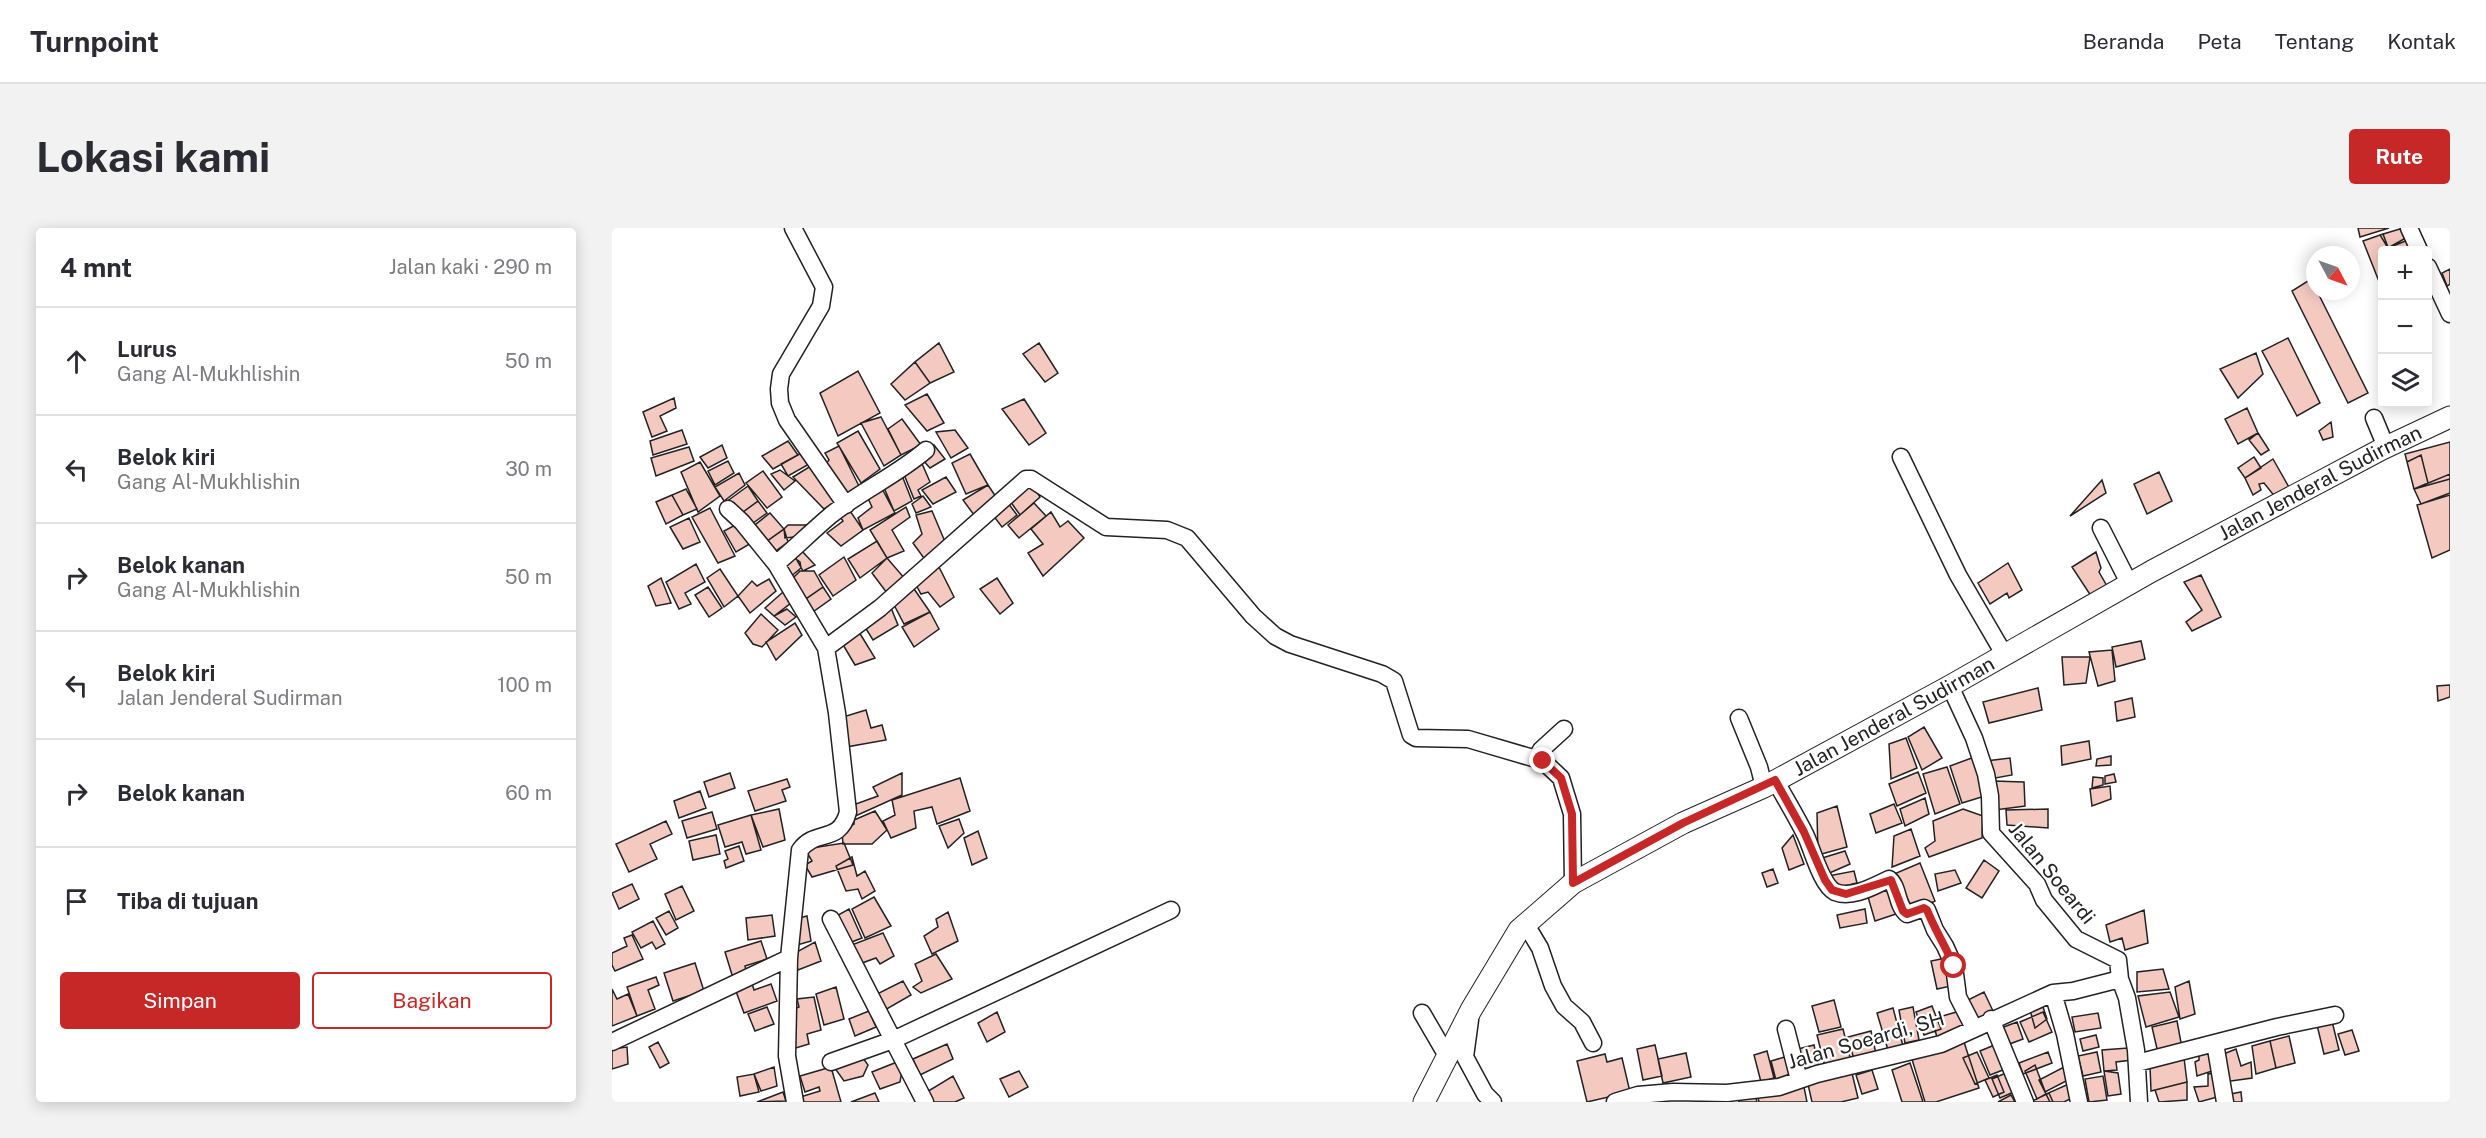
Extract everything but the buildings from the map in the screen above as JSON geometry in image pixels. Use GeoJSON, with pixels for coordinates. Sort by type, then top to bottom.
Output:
{"type":"FeatureCollection","features":[{"type":"Feature","properties":{"kind":"main road","name":"Jalan Jenderal Sudirman"},"geometry":{"type":"LineString","coordinates":[[1424,1102],[1471,1010],[1513,939],[1525,923],[1573,883],[1683,823],[1770,784],[1950,686],[2129,583],[2386,447],[2450,417]]}},
{"type":"Feature","properties":{"kind":"street"},"geometry":{"type":"LineString","coordinates":[[793,228],[824,287],[821,306],[781,374],[778,389],[780,403],[787,420],[846,505]]}},
{"type":"Feature","properties":{"kind":"street"},"geometry":{"type":"LineString","coordinates":[[2409,228],[2417,246]]}},
{"type":"Feature","properties":{"kind":"street"},"geometry":{"type":"LineString","coordinates":[[2432,277],[2450,314]]}},
{"type":"Feature","properties":{"kind":"street"},"geometry":{"type":"LineString","coordinates":[[2374,418],[2386,447]]}},
{"type":"Feature","properties":{"kind":"street"},"geometry":{"type":"LineString","coordinates":[[776,564],[846,505],[878,482],[908,466],[926,450]]}},
{"type":"Feature","properties":{"kind":"street"},"geometry":{"type":"LineString","coordinates":[[1901,457],[1958,575],[2004,654]]}},
{"type":"Feature","properties":{"kind":"street"},"geometry":{"type":"LineString","coordinates":[[826,648],[879,608],[1026,479],[1031,479],[1106,527],[1167,530],[1187,538],[1253,616],[1275,636],[1290,644],[1382,674],[1394,681],[1411,735],[1416,738],[1468,739],[1543,761],[1561,778],[1572,814],[1573,883]]}},
{"type":"Feature","properties":{"kind":"street"},"geometry":{"type":"LineString","coordinates":[[728,509],[742,522],[776,564],[826,648],[837,713],[848,812],[845,825],[836,832],[805,843],[800,850],[789,958],[787,1056],[795,1102]]}},
{"type":"Feature","properties":{"kind":"street"},"geometry":{"type":"LineString","coordinates":[[2101,528],[2129,583]]}},
{"type":"Feature","properties":{"kind":"street","name":"Jalan Soeardi"},"geometry":{"type":"LineString","coordinates":[[1950,686],[1974,738],[1986,774],[1990,796],[1991,833],[2037,884],[2044,900],[2076,939],[2118,960],[2120,979],[2127,998],[2137,1063],[2135,1100]]}},
{"type":"Feature","properties":{"kind":"street"},"geometry":{"type":"LineString","coordinates":[[1740,718],[1760,767],[1804,832],[1825,880],[1832,890],[1846,894],[1862,891],[1889,879],[1894,885],[1903,911],[1907,914],[1924,908],[1927,910],[1954,966],[1958,997],[1974,1028]]}},
{"type":"Feature","properties":{"kind":"street"},"geometry":{"type":"LineString","coordinates":[[1536,759],[1541,750],[1564,729]]}},
{"type":"Feature","properties":{"kind":"street"},"geometry":{"type":"LineString","coordinates":[[831,1062],[894,1040],[1171,910]]}},
{"type":"Feature","properties":{"kind":"street"},"geometry":{"type":"LineString","coordinates":[[831,919],[926,1102]]}},
{"type":"Feature","properties":{"kind":"street"},"geometry":{"type":"LineString","coordinates":[[1525,923],[1540,948],[1553,986],[1564,1006],[1582,1022],[1593,1043]]}},
{"type":"Feature","properties":{"kind":"street"},"geometry":{"type":"LineString","coordinates":[[612,1042],[789,958]]}},
{"type":"Feature","properties":{"kind":"street","name":"Jalan Soeardi, SH"},"geometry":{"type":"LineString","coordinates":[[1615,1102],[1638,1095],[1673,1092],[1727,1094],[1755,1092],[1941,1044],[2053,993],[2073,991],[2120,979]]}},
{"type":"Feature","properties":{"kind":"street"},"geometry":{"type":"LineString","coordinates":[[2053,993],[2065,1034],[2079,1102]]}},
{"type":"Feature","properties":{"kind":"street"},"geometry":{"type":"LineString","coordinates":[[1471,1010],[1465,1057],[1485,1094],[1493,1102]]}},
{"type":"Feature","properties":{"kind":"street"},"geometry":{"type":"LineString","coordinates":[[1422,1013],[1447,1056]]}},
{"type":"Feature","properties":{"kind":"street"},"geometry":{"type":"LineString","coordinates":[[2137,1063],[2335,1015]]}},
{"type":"Feature","properties":{"kind":"street"},"geometry":{"type":"LineString","coordinates":[[1992,1019],[2025,1102]]}},
{"type":"Feature","properties":{"kind":"street"},"geometry":{"type":"LineString","coordinates":[[1786,1029],[1799,1080]]}},
{"type":"Feature","properties":{"kind":"street"},"geometry":{"type":"LineString","coordinates":[[2215,1043],[2225,1102]]}},
{"type":"Feature","properties":{"kind":"route"},"geometry":{"type":"LineString","coordinates":[[1543,761],[1561,778],[1572,814],[1573,883],[1683,823],[1775,780],[1804,832],[1825,880],[1832,890],[1846,894],[1862,891],[1891,880],[1903,911],[1907,914],[1924,908],[1927,910],[1954,966]]}}]}
